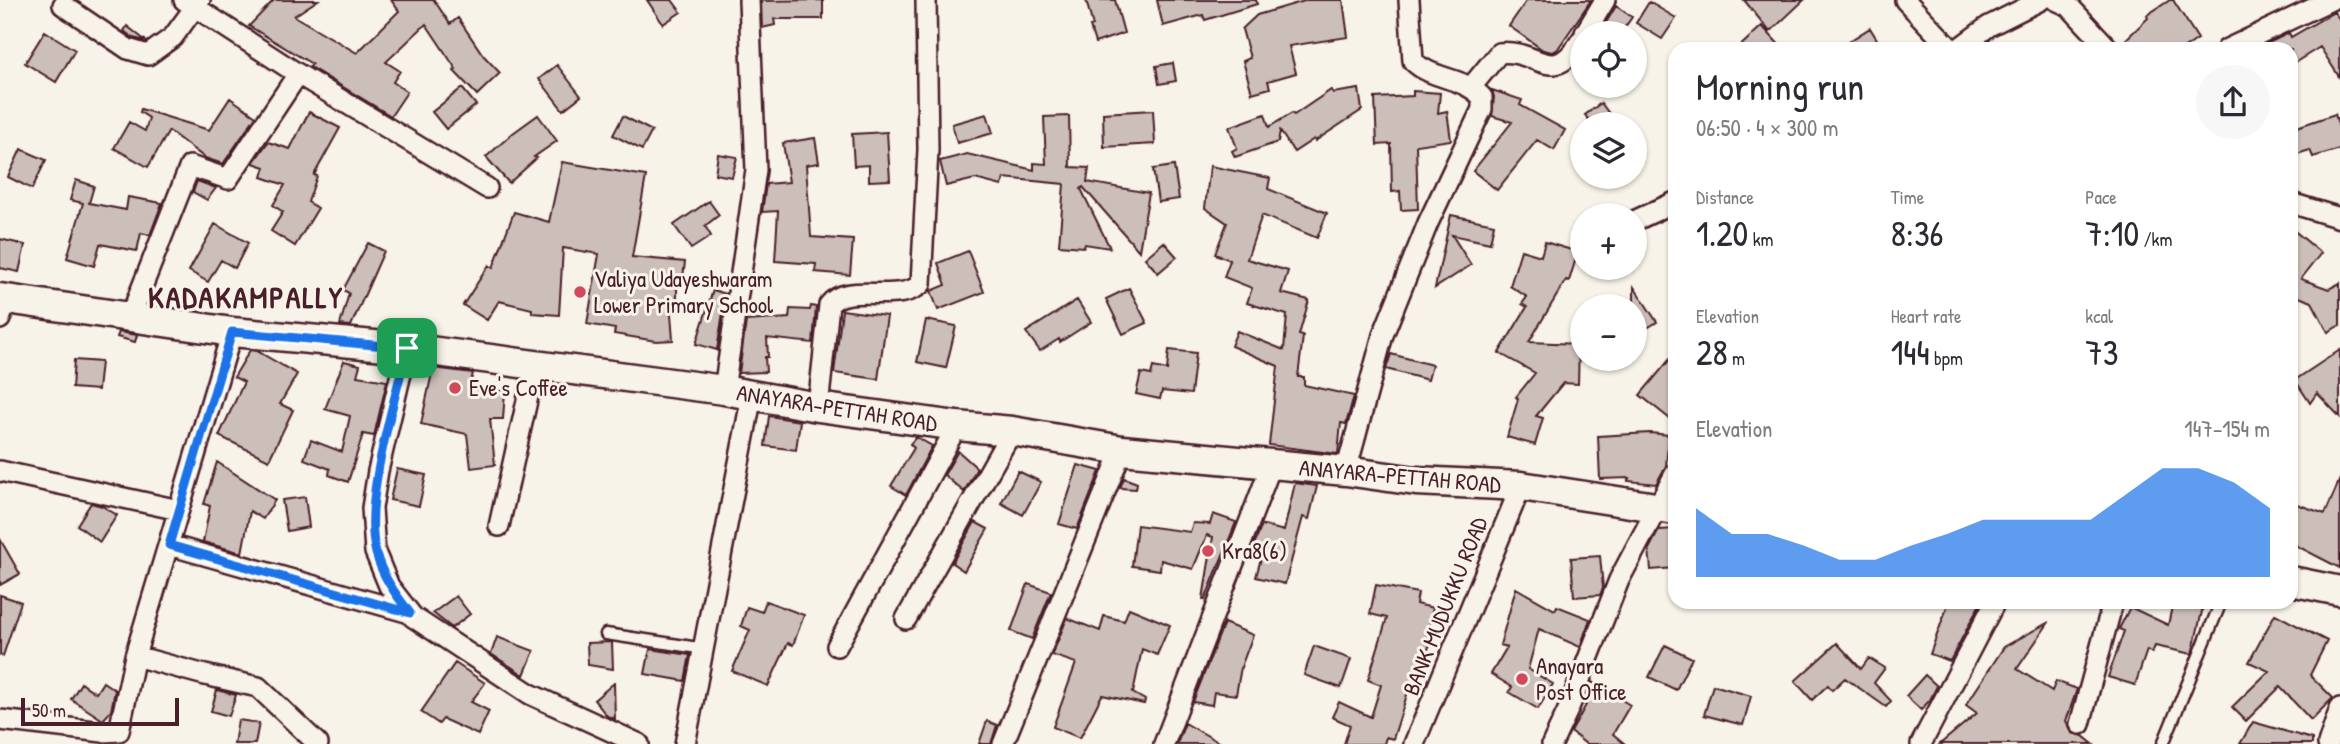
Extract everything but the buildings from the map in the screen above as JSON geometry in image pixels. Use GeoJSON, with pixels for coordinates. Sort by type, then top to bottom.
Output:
{"type":"FeatureCollection","features":[{"type":"Feature","properties":{"kind":"main road","name":"ANAYARA-PETTAH ROAD"},"geometry":{"type":"LineString","coordinates":[[2,306],[131,315],[232,332],[407,348],[724,390],[818,407],[1012,431],[1122,450],[1346,471],[1416,481],[1521,486],[1666,509]]}},
{"type":"Feature","properties":{"kind":"main road"},"geometry":{"type":"LineString","coordinates":[[2298,582],[2340,591]]}},
{"type":"Feature","properties":{"kind":"street"},"geometry":{"type":"LineString","coordinates":[[724,390],[756,170],[749,0]]}},
{"type":"Feature","properties":{"kind":"street"},"geometry":{"type":"LineString","coordinates":[[818,407],[829,305],[834,298],[914,290],[921,284],[928,150],[926,0]]}},
{"type":"Feature","properties":{"kind":"street"},"geometry":{"type":"LineString","coordinates":[[1346,471],[1383,335],[1428,223],[1482,109],[1482,97],[1472,86],[1421,68],[1413,61],[1409,0]]}},
{"type":"Feature","properties":{"kind":"street"},"geometry":{"type":"LineString","coordinates":[[1592,21],[1605,0]]}},
{"type":"Feature","properties":{"kind":"street"},"geometry":{"type":"LineString","coordinates":[[1905,0],[1944,42]]}},
{"type":"Feature","properties":{"kind":"street"},"geometry":{"type":"LineString","coordinates":[[1967,42],[1989,26],[2041,0]]}},
{"type":"Feature","properties":{"kind":"street"},"geometry":{"type":"LineString","coordinates":[[2056,0],[2069,6],[2102,42]]}},
{"type":"Feature","properties":{"kind":"street"},"geometry":{"type":"LineString","coordinates":[[2238,42],[2331,0]]}},
{"type":"Feature","properties":{"kind":"street"},"geometry":{"type":"LineString","coordinates":[[63,5],[128,49],[148,55],[173,37],[194,3],[298,74],[487,188]]}},
{"type":"Feature","properties":{"kind":"street"},"geometry":{"type":"LineString","coordinates":[[1472,86],[1499,53],[1512,51],[1546,65],[1558,63],[1570,56]]}},
{"type":"Feature","properties":{"kind":"street"},"geometry":{"type":"LineString","coordinates":[[131,315],[190,166],[228,179],[298,74]]}},
{"type":"Feature","properties":{"kind":"street"},"geometry":{"type":"LineString","coordinates":[[1647,215],[1668,205]]}},
{"type":"Feature","properties":{"kind":"street"},"geometry":{"type":"LineString","coordinates":[[2298,205],[2340,218]]}},
{"type":"Feature","properties":{"kind":"street"},"geometry":{"type":"LineString","coordinates":[[0,720],[103,732],[119,731],[135,656],[232,332]]}},
{"type":"Feature","properties":{"kind":"street"},"geometry":{"type":"LineString","coordinates":[[407,348],[372,508],[375,552],[389,586],[410,613],[530,694],[639,744]]}},
{"type":"Feature","properties":{"kind":"street"},"geometry":{"type":"LineString","coordinates":[[499,526],[535,365]]}},
{"type":"Feature","properties":{"kind":"street"},"geometry":{"type":"LineString","coordinates":[[685,744],[752,395]]}},
{"type":"Feature","properties":{"kind":"street"},"geometry":{"type":"LineString","coordinates":[[836,646],[957,426]]}},
{"type":"Feature","properties":{"kind":"street"},"geometry":{"type":"LineString","coordinates":[[906,619],[1012,431]]}},
{"type":"Feature","properties":{"kind":"street"},"geometry":{"type":"LineString","coordinates":[[1003,744],[1122,450]]}},
{"type":"Feature","properties":{"kind":"street"},"geometry":{"type":"LineString","coordinates":[[1164,744],[1271,466]]}},
{"type":"Feature","properties":{"kind":"street"},"geometry":{"type":"LineString","coordinates":[[0,471],[179,510]]}},
{"type":"Feature","properties":{"kind":"street","name":"BANK MUDUKKU ROAD"},"geometry":{"type":"LineString","coordinates":[[1414,744],[1521,486]]}},
{"type":"Feature","properties":{"kind":"street"},"geometry":{"type":"LineString","coordinates":[[1552,744],[1619,580],[1666,509]]}},
{"type":"Feature","properties":{"kind":"street"},"geometry":{"type":"LineString","coordinates":[[169,545],[410,613]]}},
{"type":"Feature","properties":{"kind":"street"},"geometry":{"type":"LineString","coordinates":[[1921,744],[1991,609]]}},
{"type":"Feature","properties":{"kind":"street"},"geometry":{"type":"LineString","coordinates":[[2080,724],[2111,609]]}},
{"type":"Feature","properties":{"kind":"street"},"geometry":{"type":"LineString","coordinates":[[135,656],[205,676],[258,687],[317,744]]}},
{"type":"Feature","properties":{"kind":"street"},"geometry":{"type":"LineString","coordinates":[[2328,744],[2340,708]]}},
{"type":"Feature","properties":{"kind":"lane"},"geometry":{"type":"LineString","coordinates":[[2163,744],[2218,609]]}},
{"type":"Feature","properties":{"kind":"lane"},"geometry":{"type":"LineString","coordinates":[[606,634],[705,649]]}},
{"type":"Feature","properties":{"kind":"place","name":"Valiya Udayeshwaram Lower Primary School"},"geometry":{"type":"Point","coordinates":[580,292]}},
{"type":"Feature","properties":{"kind":"place","name":"Eve's Coffee"},"geometry":{"type":"Point","coordinates":[455,388]}},
{"type":"Feature","properties":{"kind":"place","name":"Kra8(6)"},"geometry":{"type":"Point","coordinates":[1208,551]}},
{"type":"Feature","properties":{"kind":"place","name":"Anayara Post Office"},"geometry":{"type":"Point","coordinates":[1522,679]}},
{"type":"Feature","properties":{"kind":"district","name":"KADAKAMPALLY"},"geometry":{"type":"Point","coordinates":[246,298]}},
{"type":"Feature","properties":{"kind":"route"},"geometry":{"type":"LineString","coordinates":[[232,332],[407,348],[372,508],[375,552],[389,586],[410,613],[169,545],[232,332]]}}]}
